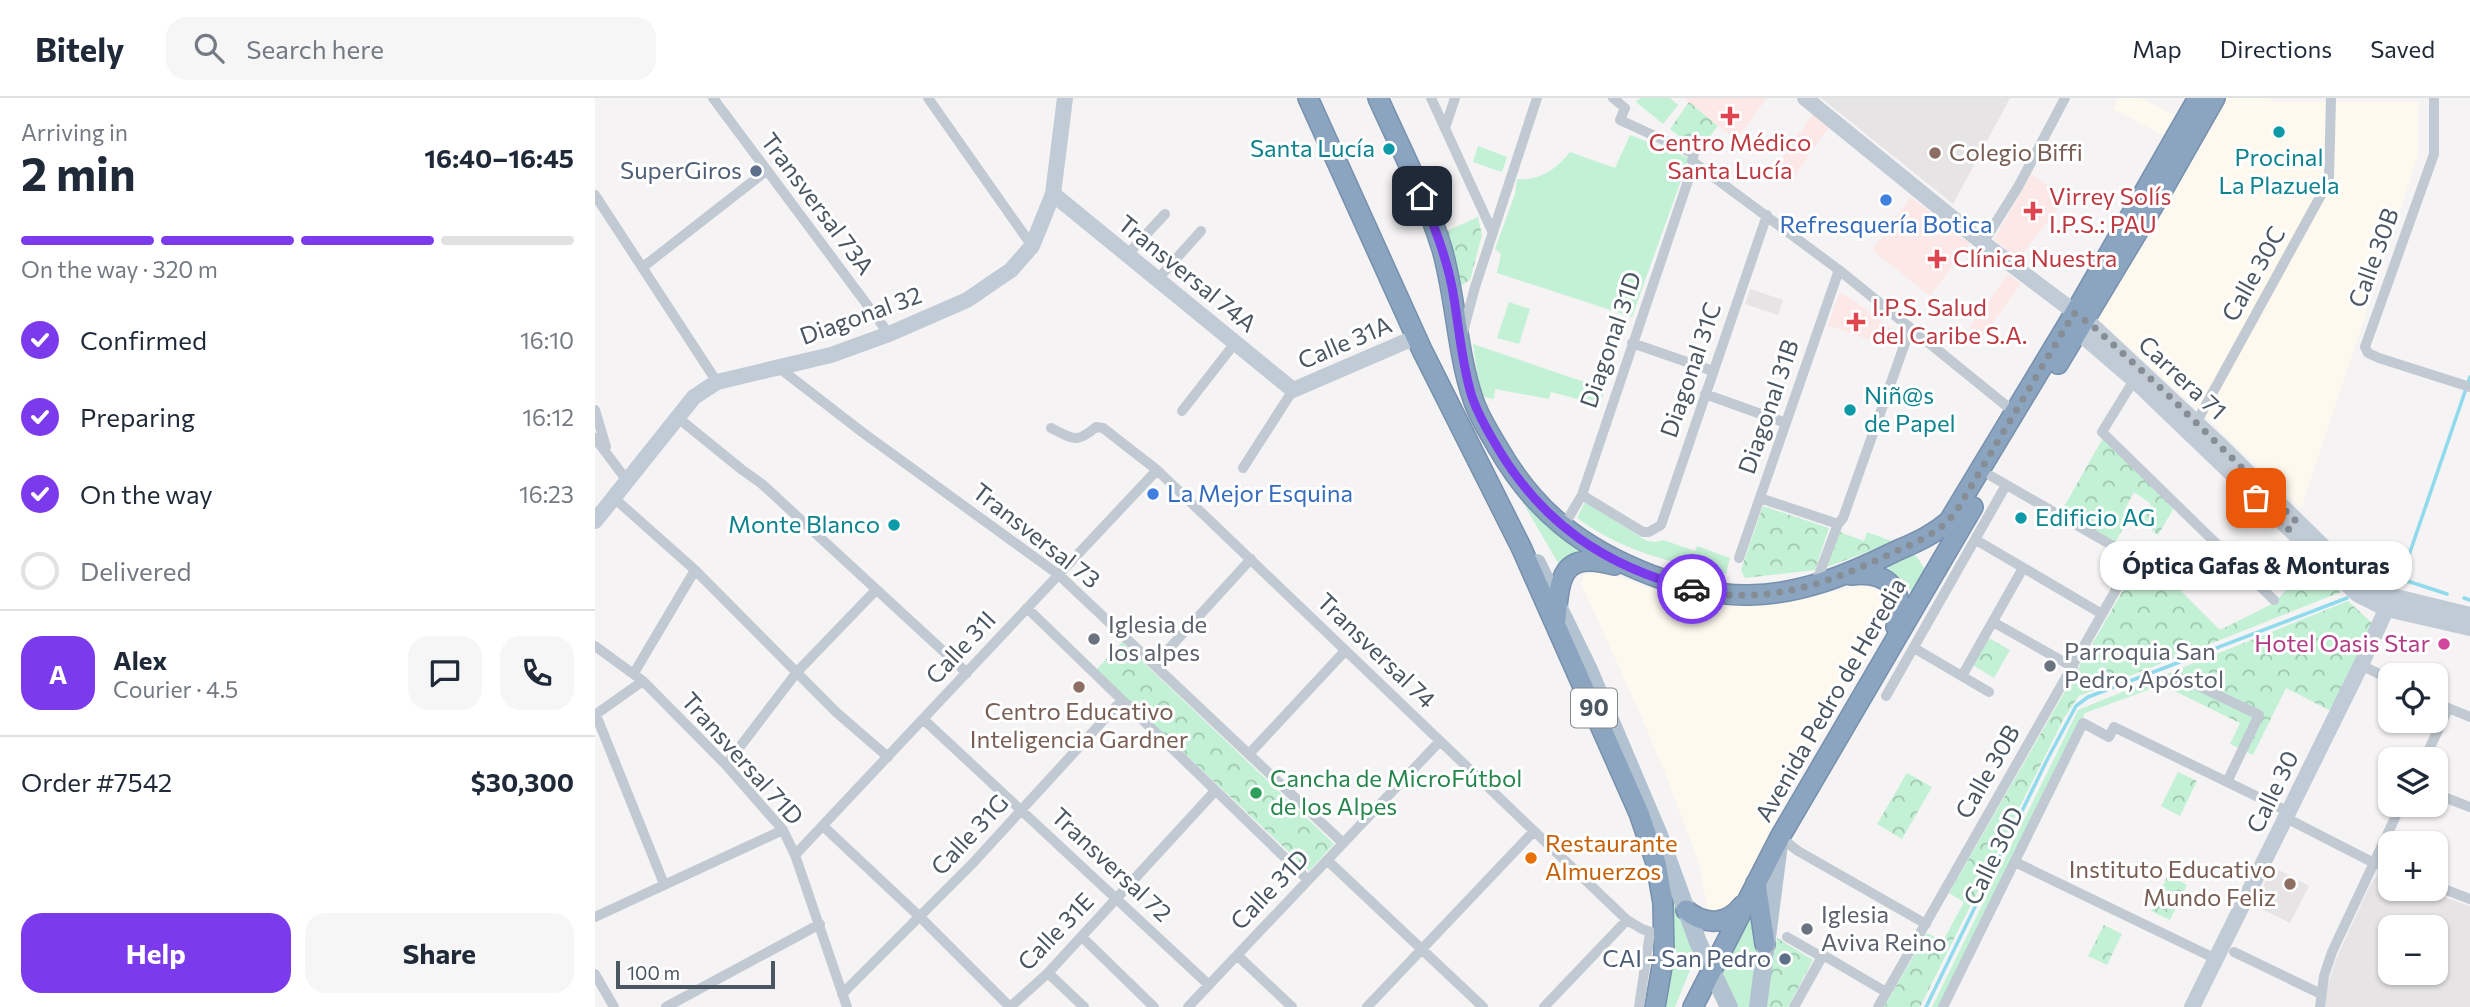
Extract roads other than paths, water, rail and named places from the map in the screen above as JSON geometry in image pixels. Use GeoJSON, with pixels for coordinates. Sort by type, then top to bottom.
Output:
{"type":"FeatureCollection","features":[{"type":"Feature","properties":{"kind":"highway","name":"90"},"geometry":{"type":"LineString","coordinates":[[1308,98],[1416,337],[1493,488],[1630,788],[1660,881],[1658,935]]}},
{"type":"Feature","properties":{"kind":"highway"},"geometry":{"type":"LineString","coordinates":[[1378,98],[1422,196],[1441,246],[1473,399],[1493,439],[1522,486],[1563,527],[1596,550],[1649,574]]}},
{"type":"Feature","properties":{"kind":"highway","name":"Avenida Pedro de Heredia"},"geometry":{"type":"LineString","coordinates":[[1693,1007],[1780,837],[1887,653],[1999,480],[2076,322],[2198,98]]}},
{"type":"Feature","properties":{"kind":"highway","name":"Avenida Pedro de Heredia"},"geometry":{"type":"LineString","coordinates":[[1649,574],[1693,589],[1730,595],[1780,593],[1815,586],[1843,576],[1929,538],[1949,521],[2014,412],[2076,322],[2215,98]]}},
{"type":"Feature","properties":{"kind":"highway"},"geometry":{"type":"LineString","coordinates":[[1556,624],[1559,583],[1571,566],[1584,561],[1605,562],[1649,574]]}},
{"type":"Feature","properties":{"kind":"highway"},"geometry":{"type":"LineString","coordinates":[[1843,576],[1872,574],[1889,583],[1896,592],[1901,611],[1887,653]]}},
{"type":"Feature","properties":{"kind":"highway"},"geometry":{"type":"LineString","coordinates":[[1756,883],[1765,944]]}},
{"type":"Feature","properties":{"kind":"highway"},"geometry":{"type":"LineString","coordinates":[[1686,910],[1704,920],[1723,920],[1730,918],[1745,903]]}},
{"type":"Feature","properties":{"kind":"highway"},"geometry":{"type":"LineString","coordinates":[[1655,1007],[1662,975],[1658,935]]}},
{"type":"Feature","properties":{"kind":"main road","name":"90"},"geometry":{"type":"LineString","coordinates":[[1493,488],[1532,552],[1557,601],[1659,835],[1698,943],[1712,970]]}},
{"type":"Feature","properties":{"kind":"main road"},"geometry":{"type":"LineString","coordinates":[[1758,1007],[1780,837]]}},
{"type":"Feature","properties":{"kind":"main road"},"geometry":{"type":"LineString","coordinates":[[1712,970],[1729,1007]]}},
{"type":"Feature","properties":{"kind":"street","name":"Transversal 73A"},"geometry":{"type":"LineString","coordinates":[[713,98],[888,334]]}},
{"type":"Feature","properties":{"kind":"street"},"geometry":{"type":"LineString","coordinates":[[928,98],[1032,246]]}},
{"type":"Feature","properties":{"kind":"street","name":"Diagonal 32"},"geometry":{"type":"LineString","coordinates":[[595,521],[694,397],[717,382],[831,355],[888,334],[979,293],[1011,270],[1032,246],[1053,194],[1065,98]]}},
{"type":"Feature","properties":{"kind":"street"},"geometry":{"type":"LineString","coordinates":[[1431,98],[1493,233]]}},
{"type":"Feature","properties":{"kind":"street"},"geometry":{"type":"LineString","coordinates":[[1445,128],[1455,98]]}},
{"type":"Feature","properties":{"kind":"street"},"geometry":{"type":"LineString","coordinates":[[1461,341],[1475,287],[1537,98]]}},
{"type":"Feature","properties":{"kind":"street"},"geometry":{"type":"LineString","coordinates":[[1613,98],[1625,108],[1620,120],[1694,154],[1694,163],[1839,270],[2014,412]]}},
{"type":"Feature","properties":{"kind":"street","name":"Carrera 71"},"geometry":{"type":"LineString","coordinates":[[1805,98],[1983,243],[2196,423],[2292,526]]}},
{"type":"Feature","properties":{"kind":"street"},"geometry":{"type":"LineString","coordinates":[[1983,243],[2018,187],[2065,98]]}},
{"type":"Feature","properties":{"kind":"street","name":"Calle 30C"},"geometry":{"type":"LineString","coordinates":[[2196,423],[2326,186],[2331,98]]}},
{"type":"Feature","properties":{"kind":"street","name":"Calle 30B"},"geometry":{"type":"LineString","coordinates":[[2434,98],[2434,154],[2365,347],[2371,355],[2470,387]]}},
{"type":"Feature","properties":{"kind":"street","name":"Diagonal 31D"},"geometry":{"type":"LineString","coordinates":[[1563,527],[1582,495],[1694,163]]}},
{"type":"Feature","properties":{"kind":"street"},"geometry":{"type":"LineString","coordinates":[[643,267],[766,171]]}},
{"type":"Feature","properties":{"kind":"street","name":"Transversal 74A"},"geometry":{"type":"LineString","coordinates":[[1053,194],[1293,390]]}},
{"type":"Feature","properties":{"kind":"street"},"geometry":{"type":"LineString","coordinates":[[595,195],[717,382]]}},
{"type":"Feature","properties":{"kind":"street"},"geometry":{"type":"LineString","coordinates":[[1127,255],[1165,214]]}},
{"type":"Feature","properties":{"kind":"street","name":"Diagonal 31C"},"geometry":{"type":"LineString","coordinates":[[1582,495],[1643,532],[1649,532],[1661,524],[1767,215]]}},
{"type":"Feature","properties":{"kind":"street"},"geometry":{"type":"LineString","coordinates":[[1157,280],[1201,231]]}},
{"type":"Feature","properties":{"kind":"street","name":"Diagonal 31B"},"geometry":{"type":"LineString","coordinates":[[1739,558],[1839,270]]}},
{"type":"Feature","properties":{"kind":"street"},"geometry":{"type":"LineString","coordinates":[[1451,285],[1465,290],[1475,287]]}},
{"type":"Feature","properties":{"kind":"street","name":"Carrera 71"},"geometry":{"type":"LineString","coordinates":[[2076,322],[2134,380],[2292,526],[2367,586],[2390,602],[2470,628]]}},
{"type":"Feature","properties":{"kind":"street"},"geometry":{"type":"LineString","coordinates":[[1815,586],[1838,524],[1843,518],[1910,328]]}},
{"type":"Feature","properties":{"kind":"street","name":"Calle 31A"},"geometry":{"type":"LineString","coordinates":[[1293,390],[1416,337]]}},
{"type":"Feature","properties":{"kind":"street"},"geometry":{"type":"LineString","coordinates":[[1182,411],[1235,343]]}},
{"type":"Feature","properties":{"kind":"street"},"geometry":{"type":"LineString","coordinates":[[1632,343],[1713,371]]}},
{"type":"Feature","properties":{"kind":"street","name":"Transversal 73"},"geometry":{"type":"LineString","coordinates":[[778,368],[1059,575],[1343,843]]}},
{"type":"Feature","properties":{"kind":"street"},"geometry":{"type":"LineString","coordinates":[[2134,380],[2102,432],[2274,600]]}},
{"type":"Feature","properties":{"kind":"street"},"geometry":{"type":"LineString","coordinates":[[1243,468],[1293,390]]}},
{"type":"Feature","properties":{"kind":"street"},"geometry":{"type":"LineString","coordinates":[[1705,394],[1786,423]]}},
{"type":"Feature","properties":{"kind":"street"},"geometry":{"type":"LineString","coordinates":[[595,410],[608,453]]}},
{"type":"Feature","properties":{"kind":"street"},"geometry":{"type":"LineString","coordinates":[[677,417],[719,453],[762,484],[967,673]]}},
{"type":"Feature","properties":{"kind":"street","name":"Transversal 74"},"geometry":{"type":"LineString","coordinates":[[1051,428],[1076,439],[1082,439],[1096,427],[1103,428],[1157,470],[1627,920],[1658,935]]}},
{"type":"Feature","properties":{"kind":"street"},"geometry":{"type":"LineString","coordinates":[[595,438],[628,482]]}},
{"type":"Feature","properties":{"kind":"street","name":"Calle 31I"},"geometry":{"type":"LineString","coordinates":[[795,855],[1157,470]]}},
{"type":"Feature","properties":{"kind":"street"},"geometry":{"type":"LineString","coordinates":[[1886,696],[1976,540],[1999,480]]}},
{"type":"Feature","properties":{"kind":"street","name":"Calle 30B"},"geometry":{"type":"LineString","coordinates":[[1878,1007],[2134,558],[1999,480]]}},
{"type":"Feature","properties":{"kind":"street"},"geometry":{"type":"LineString","coordinates":[[1760,498],[1838,524]]}},
{"type":"Feature","properties":{"kind":"street"},"geometry":{"type":"LineString","coordinates":[[614,499],[695,570],[836,712],[888,757]]}},
{"type":"Feature","properties":{"kind":"street"},"geometry":{"type":"LineString","coordinates":[[1976,540],[2102,614]]}},
{"type":"Feature","properties":{"kind":"street"},"geometry":{"type":"LineString","coordinates":[[1155,664],[1251,559]]}},
{"type":"Feature","properties":{"kind":"street"},"geometry":{"type":"LineString","coordinates":[[1962,676],[2023,568]]}},
{"type":"Feature","properties":{"kind":"street"},"geometry":{"type":"LineString","coordinates":[[664,884],[595,715],[638,677],[695,570]]}},
{"type":"Feature","properties":{"kind":"street"},"geometry":{"type":"LineString","coordinates":[[726,765],[797,672],[876,590]]}},
{"type":"Feature","properties":{"kind":"street","name":"Carrera 71"},"geometry":{"type":"LineString","coordinates":[[2390,602],[2470,615]]}},
{"type":"Feature","properties":{"kind":"street","name":"Calle 30"},"geometry":{"type":"LineString","coordinates":[[2192,1007],[2390,602]]}},
{"type":"Feature","properties":{"kind":"street"},"geometry":{"type":"LineString","coordinates":[[1027,608],[1308,880]]}},
{"type":"Feature","properties":{"kind":"street"},"geometry":{"type":"LineString","coordinates":[[1993,622],[2073,667]]}},
{"type":"Feature","properties":{"kind":"street","name":"Transversal 71D"},"geometry":{"type":"LineString","coordinates":[[595,646],[638,677],[726,765],[783,830],[820,924],[846,1007]]}},
{"type":"Feature","properties":{"kind":"street"},"geometry":{"type":"LineString","coordinates":[[1914,648],[1989,692]]}},
{"type":"Feature","properties":{"kind":"street"},"geometry":{"type":"LineString","coordinates":[[1249,754],[1345,651]]}},
{"type":"Feature","properties":{"kind":"street"},"geometry":{"type":"LineString","coordinates":[[2361,665],[2378,674]]}},
{"type":"Feature","properties":{"kind":"street"},"geometry":{"type":"LineString","coordinates":[[2160,686],[2184,679],[2259,715],[2227,782],[2378,864]]}},
{"type":"Feature","properties":{"kind":"street","name":"Calle 31G"},"geometry":{"type":"LineString","coordinates":[[842,993],[920,918],[1122,700]]}},
{"type":"Feature","properties":{"kind":"street"},"geometry":{"type":"LineString","coordinates":[[2448,709],[2470,717]]}},
{"type":"Feature","properties":{"kind":"street","name":"Transversal 72"},"geometry":{"type":"LineString","coordinates":[[923,719],[1209,985]]}},
{"type":"Feature","properties":{"kind":"street","name":"Calle 30D"},"geometry":{"type":"LineString","coordinates":[[1943,1007],[2083,723],[2109,737],[2114,727],[2227,782]]}},
{"type":"Feature","properties":{"kind":"street","name":"Calle 31D"},"geometry":{"type":"LineString","coordinates":[[1188,1007],[1440,741]]}},
{"type":"Feature","properties":{"kind":"street","name":"Calle 31E"},"geometry":{"type":"LineString","coordinates":[[1010,1007],[1048,973],[1216,791]]}},
{"type":"Feature","properties":{"kind":"street"},"geometry":{"type":"LineString","coordinates":[[2448,799],[2470,807]]}},
{"type":"Feature","properties":{"kind":"street"},"geometry":{"type":"LineString","coordinates":[[2320,1007],[2332,952],[2395,817]]}},
{"type":"Feature","properties":{"kind":"street"},"geometry":{"type":"LineString","coordinates":[[823,826],[1010,1007]]}},
{"type":"Feature","properties":{"kind":"street"},"geometry":{"type":"LineString","coordinates":[[595,917],[783,830]]}},
{"type":"Feature","properties":{"kind":"street"},"geometry":{"type":"LineString","coordinates":[[1367,1007],[1534,831]]}},
{"type":"Feature","properties":{"kind":"street"},"geometry":{"type":"LineString","coordinates":[[1780,837],[1798,851],[1926,924]]}},
{"type":"Feature","properties":{"kind":"street"},"geometry":{"type":"LineString","coordinates":[[1327,860],[1483,1007]]}},
{"type":"Feature","properties":{"kind":"street"},"geometry":{"type":"LineString","coordinates":[[2015,862],[2216,959]]}},
{"type":"Feature","properties":{"kind":"street"},"geometry":{"type":"LineString","coordinates":[[2448,891],[2470,899]]}},
{"type":"Feature","properties":{"kind":"street"},"geometry":{"type":"LineString","coordinates":[[1544,1007],[1627,920]]}},
{"type":"Feature","properties":{"kind":"street"},"geometry":{"type":"LineString","coordinates":[[666,1007],[820,924]]}},
{"type":"Feature","properties":{"kind":"street"},"geometry":{"type":"LineString","coordinates":[[1639,1007],[1658,935]]}},
{"type":"Feature","properties":{"kind":"street"},"geometry":{"type":"LineString","coordinates":[[1082,937],[1154,1007]]}},
{"type":"Feature","properties":{"kind":"street"},"geometry":{"type":"LineString","coordinates":[[1787,937],[1887,992]]}},
{"type":"Feature","properties":{"kind":"street"},"geometry":{"type":"LineString","coordinates":[[2234,952],[2321,995]]}},
{"type":"Feature","properties":{"kind":"street"},"geometry":{"type":"LineString","coordinates":[[1237,955],[1292,1007]]}},
{"type":"Feature","properties":{"kind":"street"},"geometry":{"type":"LineString","coordinates":[[1794,1007],[1823,956]]}},
{"type":"Feature","properties":{"kind":"street"},"geometry":{"type":"LineString","coordinates":[[1048,973],[1084,1007]]}},
{"type":"Feature","properties":{"kind":"street"},"geometry":{"type":"LineString","coordinates":[[595,974],[614,1007]]}},
{"type":"Feature","properties":{"kind":"waterway"},"geometry":{"type":"LineString","coordinates":[[2447,594],[2395,577],[2409,555],[2470,377]]}},
{"type":"Feature","properties":{"kind":"waterway"},"geometry":{"type":"LineString","coordinates":[[1926,1007],[2076,706],[2088,697],[2347,598]]}},
{"type":"Feature","properties":{"kind":"waterway"},"geometry":{"type":"LineString","coordinates":[[2464,598],[2470,600]]}},
{"type":"Feature","properties":{"kind":"place","name":"Centro Médico Santa Lucía"},"geometry":{"type":"Point","coordinates":[1730,116]}},
{"type":"Feature","properties":{"kind":"place","name":"Procinal La Plazuela"},"geometry":{"type":"Point","coordinates":[2279,132]}},
{"type":"Feature","properties":{"kind":"place","name":"Santa Lucía"},"geometry":{"type":"Point","coordinates":[1389,149]}},
{"type":"Feature","properties":{"kind":"place","name":"Colegio Biffi"},"geometry":{"type":"Point","coordinates":[1935,153]}},
{"type":"Feature","properties":{"kind":"place","name":"SuperGiros"},"geometry":{"type":"Point","coordinates":[756,171]}},
{"type":"Feature","properties":{"kind":"place","name":"Refresquería Botica"},"geometry":{"type":"Point","coordinates":[1886,200]}},
{"type":"Feature","properties":{"kind":"place","name":"Virrey Solís I.P.S.: PAU"},"geometry":{"type":"Point","coordinates":[2033,211]}},
{"type":"Feature","properties":{"kind":"place","name":"Clínica Nuestra"},"geometry":{"type":"Point","coordinates":[1937,259]}},
{"type":"Feature","properties":{"kind":"place","name":"I.P.S. Salud del Caribe S.A."},"geometry":{"type":"Point","coordinates":[1856,322]}},
{"type":"Feature","properties":{"kind":"place","name":"Niñ@s de Papel"},"geometry":{"type":"Point","coordinates":[1850,410]}},
{"type":"Feature","properties":{"kind":"place","name":"La Mejor Esquina"},"geometry":{"type":"Point","coordinates":[1153,494]}},
{"type":"Feature","properties":{"kind":"place","name":"Óptica Gafas & Monturas"},"geometry":{"type":"Point","coordinates":[2256,498]}},
{"type":"Feature","properties":{"kind":"place","name":"Edificio AG"},"geometry":{"type":"Point","coordinates":[2021,518]}},
{"type":"Feature","properties":{"kind":"place","name":"Monte Blanco"},"geometry":{"type":"Point","coordinates":[894,525]}},
{"type":"Feature","properties":{"kind":"place","name":"Iglesia de los alpes"},"geometry":{"type":"Point","coordinates":[1094,639]}},
{"type":"Feature","properties":{"kind":"place","name":"Hotel Oasis Star"},"geometry":{"type":"Point","coordinates":[2444,644]}},
{"type":"Feature","properties":{"kind":"place","name":"Parroquia San Pedro, Apóstol"},"geometry":{"type":"Point","coordinates":[2050,666]}},
{"type":"Feature","properties":{"kind":"place","name":"Centro Educativo Inteligencia Gardner"},"geometry":{"type":"Point","coordinates":[1079,687]}},
{"type":"Feature","properties":{"kind":"place","name":"Cancha de MicroFútbol de los Alpes"},"geometry":{"type":"Point","coordinates":[1256,793]}},
{"type":"Feature","properties":{"kind":"place","name":"Restaurante Almuerzos"},"geometry":{"type":"Point","coordinates":[1531,858]}},
{"type":"Feature","properties":{"kind":"place","name":"Instituto Educativo Mundo Feliz"},"geometry":{"type":"Point","coordinates":[2290,884]}},
{"type":"Feature","properties":{"kind":"place","name":"Iglesia Aviva Reino"},"geometry":{"type":"Point","coordinates":[1807,929]}},
{"type":"Feature","properties":{"kind":"place","name":"CAI - San Pedro"},"geometry":{"type":"Point","coordinates":[1785,959]}}]}
